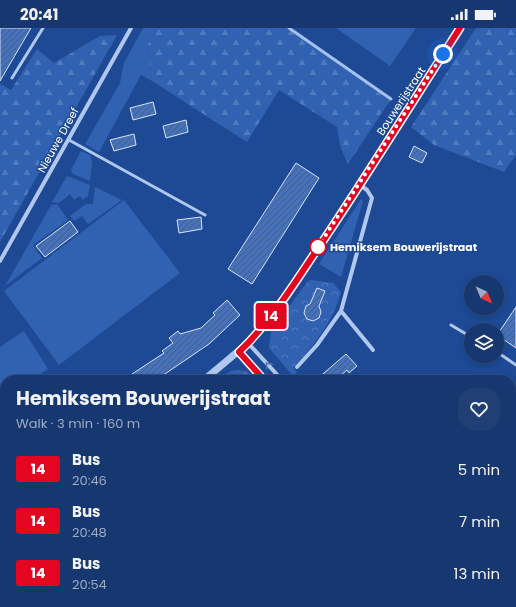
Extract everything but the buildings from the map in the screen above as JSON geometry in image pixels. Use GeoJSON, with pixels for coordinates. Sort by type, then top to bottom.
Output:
{"type":"FeatureCollection","features":[{"type":"Feature","properties":{"kind":"street","name":"Nieuwe Dreef"},"geometry":{"type":"LineString","coordinates":[[0,261],[132,28]]}},
{"type":"Feature","properties":{"kind":"street","name":"Bouwerijstraat"},"geometry":{"type":"LineString","coordinates":[[210,375],[239,352],[278,308],[360,185],[460,28]]}},
{"type":"Feature","properties":{"kind":"street"},"geometry":{"type":"LineString","coordinates":[[297,367],[326,334],[341,311],[372,198],[367,190],[360,185]]}},
{"type":"Feature","properties":{"kind":"street"},"geometry":{"type":"LineString","coordinates":[[341,311],[373,350]]}},
{"type":"Feature","properties":{"kind":"street"},"geometry":{"type":"LineString","coordinates":[[248,343],[277,375]]}},
{"type":"Feature","properties":{"kind":"street"},"geometry":{"type":"LineString","coordinates":[[239,352],[260,375]]}},
{"type":"Feature","properties":{"kind":"lane"},"geometry":{"type":"LineString","coordinates":[[12,78],[42,28]]}},
{"type":"Feature","properties":{"kind":"lane"},"geometry":{"type":"LineString","coordinates":[[69,140],[205,215]]}},
{"type":"Feature","properties":{"kind":"lane"},"geometry":{"type":"LineString","coordinates":[[451,325],[464,333]]}},
{"type":"Feature","properties":{"kind":"lane"},"geometry":{"type":"LineString","coordinates":[[504,357],[516,365]]}},
{"type":"Feature","properties":{"kind":"green space"},"geometry":{"type":"Polygon","coordinates":[[[143,28],[156,28],[147,46],[152,81],[141,75],[99,152],[85,144],[120,83],[124,63],[143,28]]]}},
{"type":"Feature","properties":{"kind":"green space"},"geometry":{"type":"Polygon","coordinates":[[[156,28],[289,28],[391,99],[348,164],[340,146],[337,127],[279,90],[247,142],[152,81],[147,46],[156,28]]]}},
{"type":"Feature","properties":{"kind":"green space"},"geometry":{"type":"Polygon","coordinates":[[[336,28],[416,28],[390,66],[336,28]]]}},
{"type":"Feature","properties":{"kind":"green space"},"geometry":{"type":"Polygon","coordinates":[[[476,28],[516,28],[516,155],[504,172],[434,145],[411,127],[476,28]]]}},
{"type":"Feature","properties":{"kind":"green space"},"geometry":{"type":"Polygon","coordinates":[[[117,35],[0,242],[0,84],[11,90],[37,49],[54,63],[100,36],[117,35]]]}},
{"type":"Feature","properties":{"kind":"green space"},"geometry":{"type":"Polygon","coordinates":[[[81,151],[90,155],[92,163],[90,181],[73,174],[71,170],[81,151]]]}},
{"type":"Feature","properties":{"kind":"green space"},"geometry":{"type":"Polygon","coordinates":[[[67,176],[90,185],[88,196],[83,200],[80,196],[74,200],[70,194],[59,203],[52,202],[67,176]]]}},
{"type":"Feature","properties":{"kind":"green space"},"geometry":{"type":"Polygon","coordinates":[[[95,187],[122,200],[88,224],[82,216],[74,221],[70,216],[86,204],[93,204],[95,187]]]}},
{"type":"Feature","properties":{"kind":"green space"},"geometry":{"type":"Polygon","coordinates":[[[361,199],[363,201],[341,277],[319,264],[361,199]]]}},
{"type":"Feature","properties":{"kind":"green space"},"geometry":{"type":"Polygon","coordinates":[[[124,200],[180,273],[59,365],[4,291],[124,200]]]}},
{"type":"Feature","properties":{"kind":"green space"},"geometry":{"type":"Polygon","coordinates":[[[57,204],[68,220],[33,245],[42,258],[5,286],[51,205],[57,204]]]}},
{"type":"Feature","properties":{"kind":"green space"},"geometry":{"type":"Polygon","coordinates":[[[312,280],[333,283],[341,292],[338,303],[328,323],[308,351],[293,368],[297,372],[292,375],[269,348],[271,331],[308,281],[312,280]]]}},
{"type":"Feature","properties":{"kind":"green space"},"geometry":{"type":"Polygon","coordinates":[[[24,331],[48,369],[39,375],[0,375],[0,347],[24,331]]]}},
{"type":"Feature","properties":{"kind":"green space"},"geometry":{"type":"Polygon","coordinates":[[[231,371],[247,371],[251,375],[224,375],[231,371]]]}},
{"type":"Feature","properties":{"kind":"waterway"},"geometry":{"type":"LineString","coordinates":[[289,28],[391,99]]}},
{"type":"Feature","properties":{"kind":"bus line","name":"14"},"geometry":{"type":"LineString","coordinates":[[260,375],[239,352],[265,324],[288,293],[360,185],[460,28]]}},
{"type":"Feature","properties":{"kind":"place","name":"Hemiksem Bouwerijstraat"},"geometry":{"type":"Point","coordinates":[318,247]}},
{"type":"Feature","properties":{"kind":"route"},"geometry":{"type":"LineString","coordinates":[[318,247],[360,185],[443,54]]}}]}
